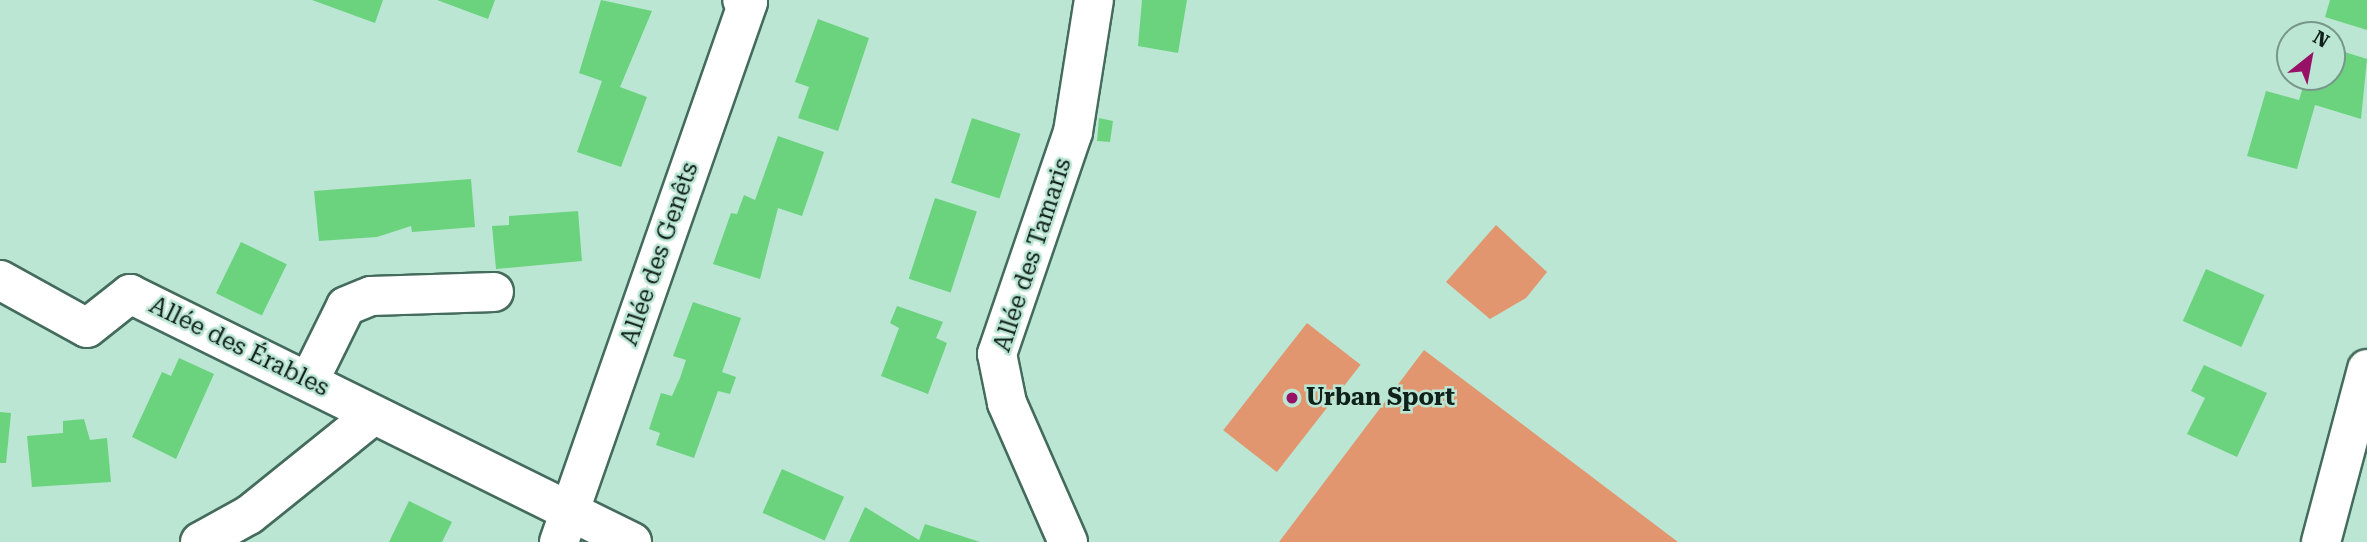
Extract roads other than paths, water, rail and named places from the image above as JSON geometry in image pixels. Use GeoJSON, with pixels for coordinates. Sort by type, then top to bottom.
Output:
{"type":"FeatureCollection","features":[{"type":"Feature","properties":{"kind":"street","name":"Allée des Genêts"},"geometry":{"type":"LineString","coordinates":[[564,527],[748,2],[742,0]]}},
{"type":"Feature","properties":{"kind":"street","name":"Allée des Tamaris"},"geometry":{"type":"LineString","coordinates":[[1068,542],[1007,402],[997,354],[1073,132],[1094,0]]}},
{"type":"Feature","properties":{"kind":"street","name":"Allée des Érables"},"geometry":{"type":"LineString","coordinates":[[0,280],[87,328],[130,294],[310,379],[564,527],[632,542]]}},
{"type":"Feature","properties":{"kind":"street"},"geometry":{"type":"LineString","coordinates":[[310,379],[346,306],[371,296],[494,292]]}},
{"type":"Feature","properties":{"kind":"street"},"geometry":{"type":"LineString","coordinates":[[2321,542],[2367,369]]}},
{"type":"Feature","properties":{"kind":"street"},"geometry":{"type":"LineString","coordinates":[[200,542],[249,515],[372,416]]}},
{"type":"Feature","properties":{"kind":"place","name":"Urban Sport"},"geometry":{"type":"Point","coordinates":[1292,398]}}]}
